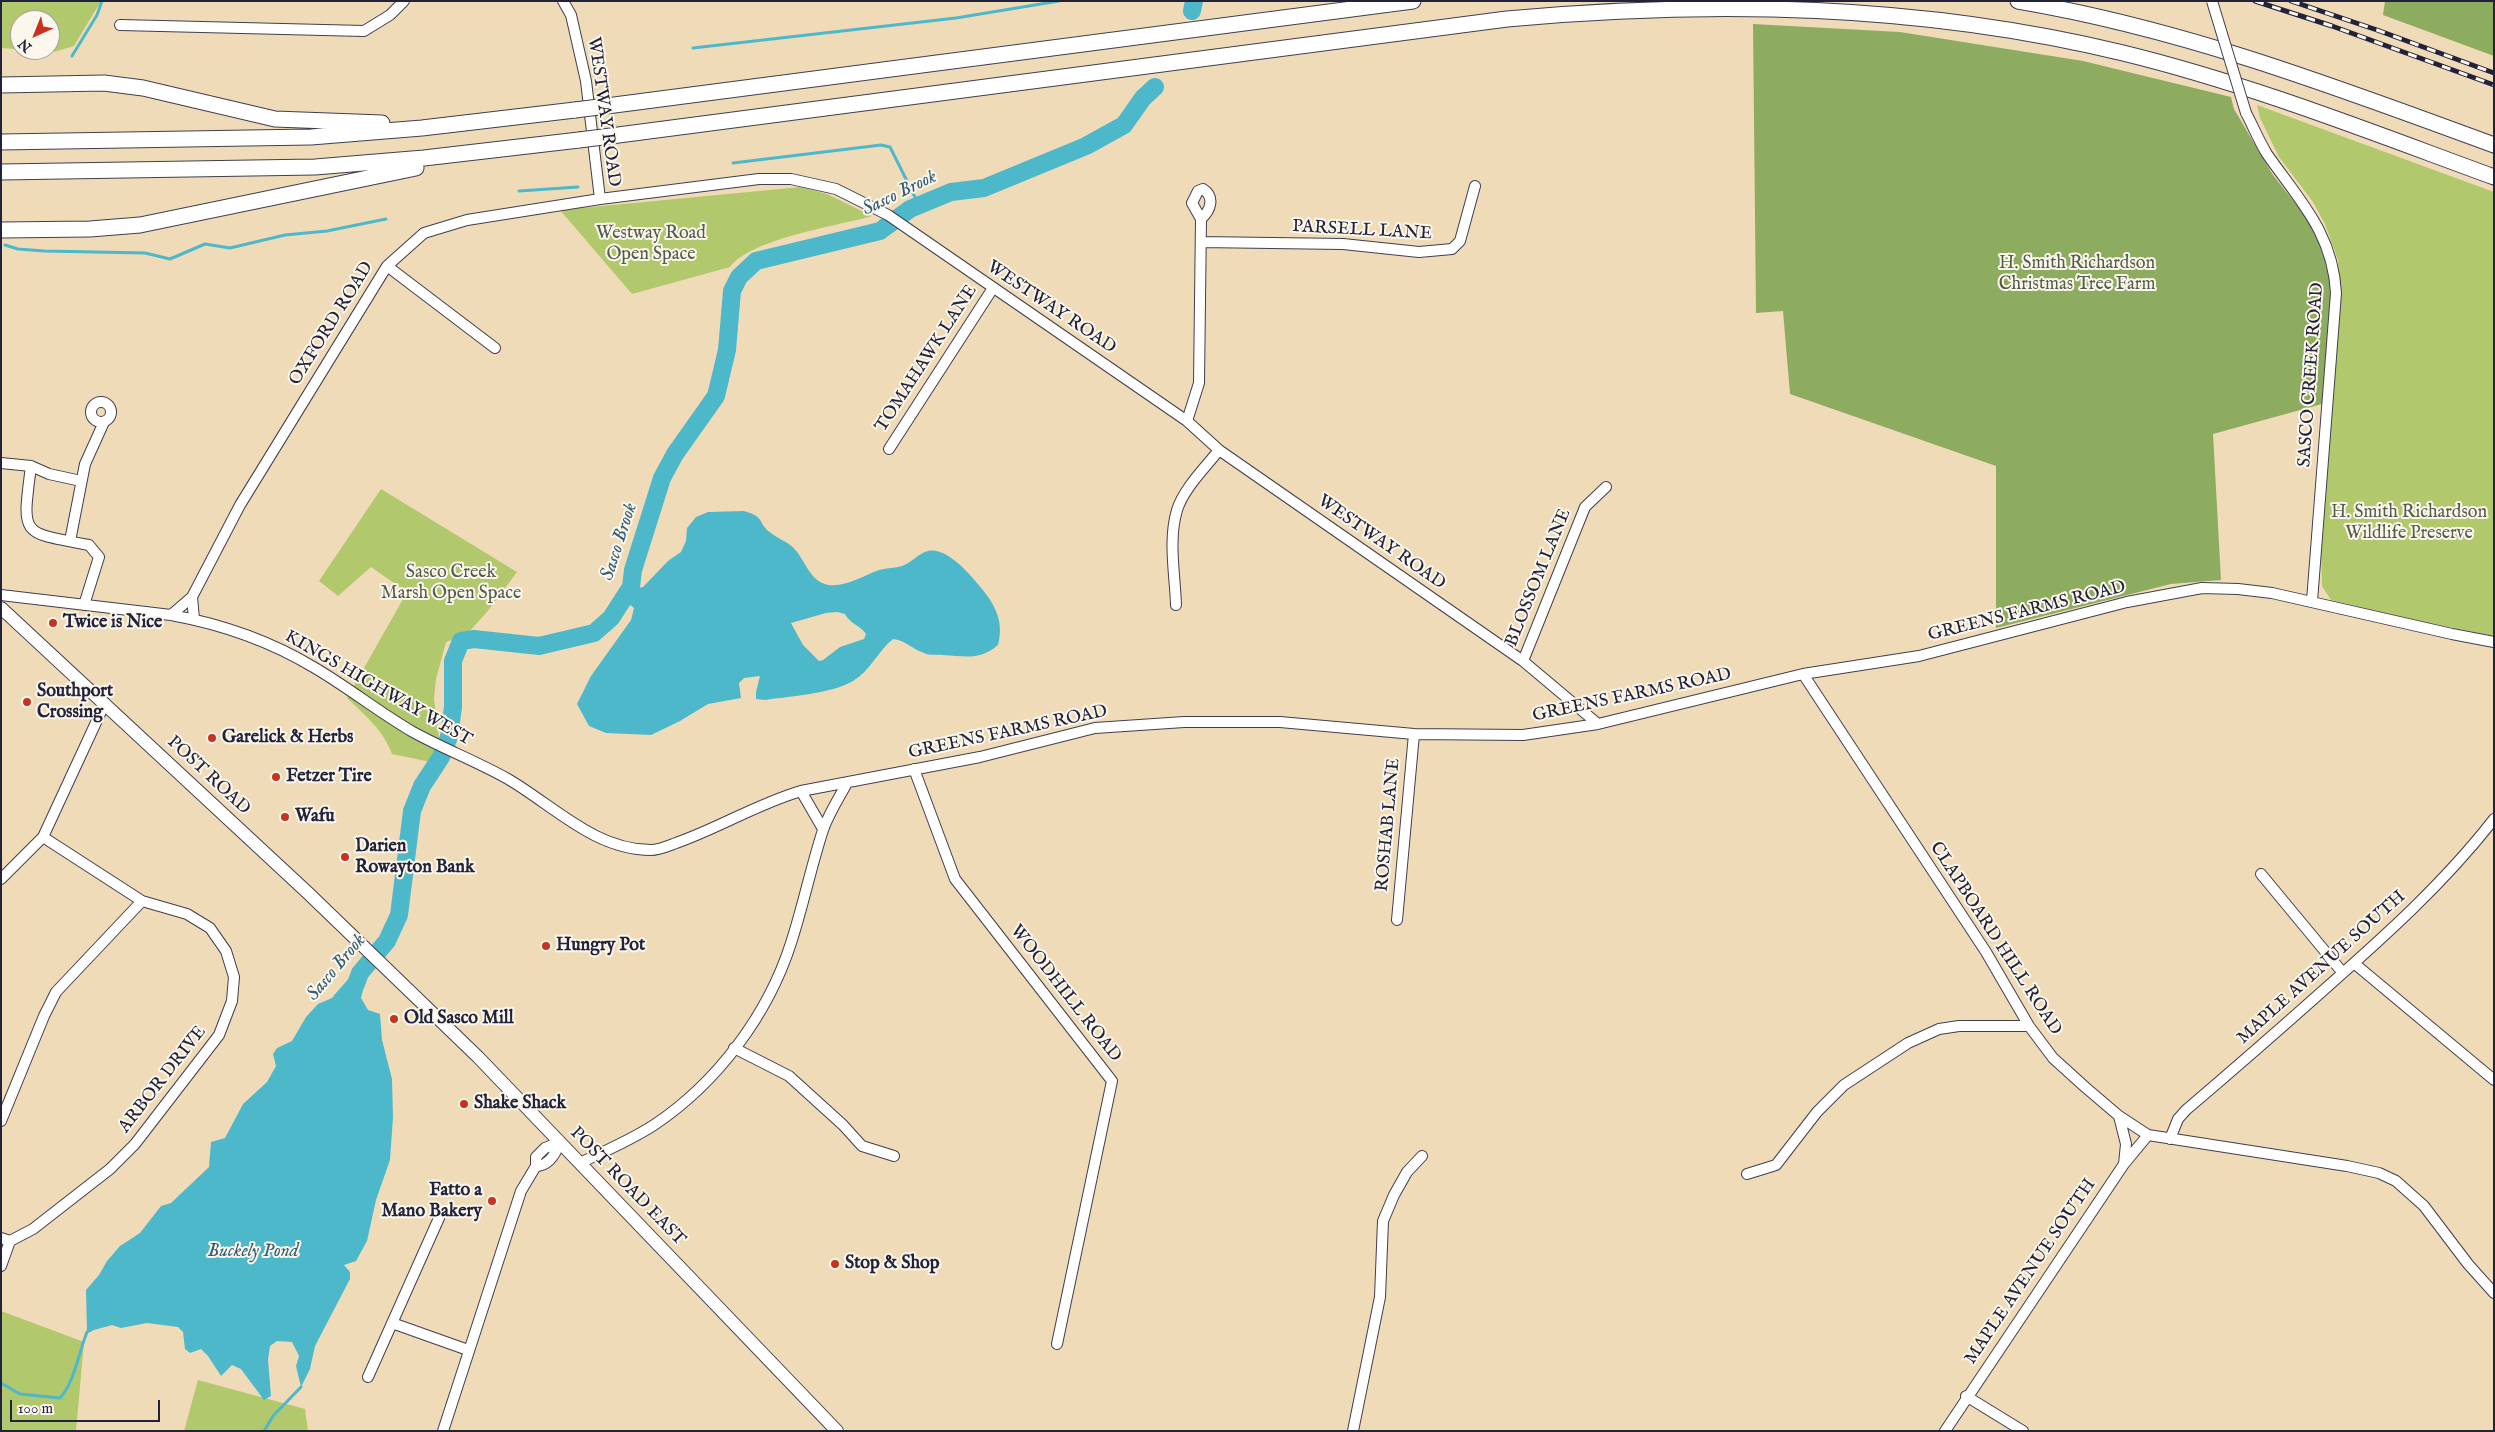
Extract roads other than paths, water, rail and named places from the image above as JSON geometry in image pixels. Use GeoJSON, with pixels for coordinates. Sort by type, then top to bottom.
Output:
{"type":"FeatureCollection","features":[{"type":"Feature","properties":{"kind":"highway"},"geometry":{"type":"LineString","coordinates":[[1,142],[274,138],[458,124],[1412,1]]}},
{"type":"Feature","properties":{"kind":"highway"},"geometry":{"type":"LineString","coordinates":[[2018,1],[2127,23],[2225,49],[2494,145]]}},
{"type":"Feature","properties":{"kind":"highway"},"geometry":{"type":"LineString","coordinates":[[1,172],[297,168],[424,158],[603,137],[1507,19],[1634,8],[1762,7],[1871,13],[1943,21],[2042,36],[2114,51],[2262,93],[2494,177]]}},
{"type":"Feature","properties":{"kind":"highway"},"geometry":{"type":"LineString","coordinates":[[1,85],[90,83],[124,86],[274,119],[458,124]]}},
{"type":"Feature","properties":{"kind":"highway"},"geometry":{"type":"LineString","coordinates":[[1,230],[90,229],[140,225],[306,189],[532,146]]}},
{"type":"Feature","properties":{"kind":"main road","name":"POST ROAD"},"geometry":{"type":"LineString","coordinates":[[1,608],[106,703],[389,971]]}},
{"type":"Feature","properties":{"kind":"main road","name":"POST ROAD EAST"},"geometry":{"type":"LineString","coordinates":[[389,971],[560,1142],[837,1431]]}},
{"type":"Feature","properties":{"kind":"street"},"geometry":{"type":"LineString","coordinates":[[120,25],[364,31],[390,15],[404,1]]}},
{"type":"Feature","properties":{"kind":"street","name":"WESTWAY ROAD"},"geometry":{"type":"LineString","coordinates":[[563,1],[571,14],[586,81],[600,199],[759,179],[791,180],[836,189],[888,215],[1187,421],[1219,450],[1523,661],[1598,724]]}},
{"type":"Feature","properties":{"kind":"street","name":"SASCO CREEK ROAD"},"geometry":{"type":"LineString","coordinates":[[2212,1],[2246,113],[2266,152],[2317,223],[2333,262],[2336,293],[2312,601]]}},
{"type":"Feature","properties":{"kind":"street","name":"PARSELL LANE"},"geometry":{"type":"LineString","coordinates":[[1201,242],[1343,244],[1419,252],[1452,249],[1460,241],[1475,186]]}},
{"type":"Feature","properties":{"kind":"street","name":"OXFORD ROAD"},"geometry":{"type":"LineString","coordinates":[[171,615],[192,597],[245,497],[387,266],[424,233],[466,220],[600,199]]}},
{"type":"Feature","properties":{"kind":"street"},"geometry":{"type":"LineString","coordinates":[[1187,421],[1199,383],[1202,219]]}},
{"type":"Feature","properties":{"kind":"street"},"geometry":{"type":"LineString","coordinates":[[387,266],[495,348]]}},
{"type":"Feature","properties":{"kind":"street","name":"TOMAHAWK LANE"},"geometry":{"type":"LineString","coordinates":[[889,449],[993,288]]}},
{"type":"Feature","properties":{"kind":"street"},"geometry":{"type":"LineString","coordinates":[[70,541],[85,464],[104,422]]}},
{"type":"Feature","properties":{"kind":"street"},"geometry":{"type":"LineString","coordinates":[[1176,605],[1172,536],[1177,508],[1189,488],[1219,450]]}},
{"type":"Feature","properties":{"kind":"street"},"geometry":{"type":"LineString","coordinates":[[1,463],[31,466],[49,474],[81,481]]}},
{"type":"Feature","properties":{"kind":"street"},"geometry":{"type":"LineString","coordinates":[[31,466],[25,515],[27,522],[37,534],[89,545],[99,557],[84,605]]}},
{"type":"Feature","properties":{"kind":"street","name":"BLOSSOM LANE"},"geometry":{"type":"LineString","coordinates":[[1523,661],[1585,507],[1606,487]]}},
{"type":"Feature","properties":{"kind":"street","name":"GREENS FARMS ROAD"},"geometry":{"type":"LineString","coordinates":[[601,840],[625,849],[653,850],[699,835],[772,800],[801,791],[1010,750],[1094,728],[1184,722],[1280,722],[1414,734],[1523,735],[1598,724],[1803,674],[1919,656],[2127,602],[2202,588],[2238,589],[2312,601],[2383,619],[2494,642]]}},
{"type":"Feature","properties":{"kind":"street","name":"KINGS HIGHWAY WEST"},"geometry":{"type":"LineString","coordinates":[[1,595],[171,615],[194,619],[254,638],[283,650],[316,669],[413,731],[507,779],[601,840]]}},
{"type":"Feature","properties":{"kind":"street"},"geometry":{"type":"LineString","coordinates":[[192,597],[194,619]]}},
{"type":"Feature","properties":{"kind":"street","name":"CLAPBOARD HILL ROAD"},"geometry":{"type":"LineString","coordinates":[[1803,674],[1986,952],[2029,1026],[2054,1058],[2119,1116],[2148,1135],[2346,1166],[2380,1173],[2396,1181],[2424,1206],[2468,1264],[2494,1293]]}},
{"type":"Feature","properties":{"kind":"street"},"geometry":{"type":"LineString","coordinates":[[1,879],[43,837],[106,703]]}},
{"type":"Feature","properties":{"kind":"street","name":"ROSHAB LANE"},"geometry":{"type":"LineString","coordinates":[[1397,920],[1414,734]]}},
{"type":"Feature","properties":{"kind":"street","name":"WOODHILL ROAD"},"geometry":{"type":"LineString","coordinates":[[914,769],[955,879],[1112,1080],[1057,1344]]}},
{"type":"Feature","properties":{"kind":"street"},"geometry":{"type":"LineString","coordinates":[[580,1163],[634,1136],[670,1114],[698,1090],[734,1048],[766,1001],[779,975],[792,942],[823,828],[847,783]]}},
{"type":"Feature","properties":{"kind":"street"},"geometry":{"type":"LineString","coordinates":[[801,791],[823,828]]}},
{"type":"Feature","properties":{"kind":"street","name":"MAPLE AVENUE SOUTH"},"geometry":{"type":"LineString","coordinates":[[2170,1139],[2178,1119],[2186,1110],[2355,964],[2443,878],[2494,818]]}},
{"type":"Feature","properties":{"kind":"street","name":"ARBOR DRIVE"},"geometry":{"type":"LineString","coordinates":[[1,1266],[5,1239],[33,1229],[110,1169],[135,1144],[219,1035],[232,1002],[234,977],[226,951],[210,928],[186,914],[142,901],[43,837]]}},
{"type":"Feature","properties":{"kind":"street"},"geometry":{"type":"LineString","coordinates":[[2261,874],[2344,973]]}},
{"type":"Feature","properties":{"kind":"street"},"geometry":{"type":"LineString","coordinates":[[1,1121],[44,1016],[56,992],[142,901]]}},
{"type":"Feature","properties":{"kind":"street"},"geometry":{"type":"LineString","coordinates":[[2355,964],[2494,1080]]}},
{"type":"Feature","properties":{"kind":"street"},"geometry":{"type":"LineString","coordinates":[[1747,1174],[1776,1165],[1817,1112],[1844,1085],[1908,1044],[1939,1029],[1960,1026],[2029,1026]]}},
{"type":"Feature","properties":{"kind":"street"},"geometry":{"type":"LineString","coordinates":[[734,1048],[789,1076],[844,1125],[862,1146],[894,1156]]}},
{"type":"Feature","properties":{"kind":"street"},"geometry":{"type":"LineString","coordinates":[[2119,1116],[2126,1144],[2124,1164]]}},
{"type":"Feature","properties":{"kind":"street","name":"MAPLE AVENUE SOUTH"},"geometry":{"type":"LineString","coordinates":[[1945,1431],[1966,1396],[2124,1164],[2148,1135]]}},
{"type":"Feature","properties":{"kind":"street"},"geometry":{"type":"LineString","coordinates":[[443,1431],[521,1191],[536,1166],[544,1164],[554,1156],[560,1142]]}},
{"type":"Feature","properties":{"kind":"street"},"geometry":{"type":"LineString","coordinates":[[1353,1431],[1380,1297],[1383,1221],[1394,1195],[1407,1172],[1422,1156]]}},
{"type":"Feature","properties":{"kind":"street"},"geometry":{"type":"LineString","coordinates":[[368,1377],[439,1218]]}},
{"type":"Feature","properties":{"kind":"street"},"geometry":{"type":"LineString","coordinates":[[392,1323],[468,1350]]}},
{"type":"Feature","properties":{"kind":"street"},"geometry":{"type":"LineString","coordinates":[[1966,1396],[2023,1431]]}},
{"type":"Feature","properties":{"kind":"water"},"geometry":{"type":"Polygon","coordinates":[[[744,511],[756,516],[775,536],[795,549],[814,577],[822,583],[829,585],[843,584],[879,570],[902,566],[928,551],[943,553],[965,570],[982,589],[995,608],[1000,629],[998,645],[984,653],[972,656],[931,655],[893,639],[859,677],[833,689],[765,700],[756,699],[760,676],[744,678],[739,683],[741,698],[708,704],[680,721],[651,735],[606,733],[589,726],[577,704],[591,676],[631,620],[634,608],[629,604],[637,588],[643,587],[668,561],[681,552],[686,541],[687,528],[696,517],[708,512],[744,511]],[[837,612],[826,613],[791,623],[803,645],[819,661],[840,647],[864,639],[866,634],[849,620],[845,614],[837,612]]]}},
{"type":"Feature","properties":{"kind":"water","name":"Buckely Pond"},"geometry":{"type":"Polygon","coordinates":[[[356,984],[363,990],[361,998],[368,1010],[380,1014],[382,1040],[392,1079],[393,1117],[390,1160],[376,1200],[367,1241],[356,1261],[344,1265],[350,1272],[350,1279],[315,1346],[310,1369],[301,1387],[296,1366],[299,1356],[292,1342],[277,1341],[270,1346],[268,1360],[271,1396],[264,1400],[241,1369],[232,1365],[221,1376],[201,1349],[190,1353],[185,1349],[183,1332],[178,1327],[147,1323],[121,1328],[112,1325],[87,1332],[86,1290],[99,1275],[107,1261],[120,1246],[140,1233],[161,1206],[171,1203],[209,1167],[211,1142],[225,1138],[243,1104],[267,1082],[276,1066],[273,1054],[277,1048],[292,1041],[306,1017],[318,1004],[332,998],[350,985],[356,984]]]}},
{"type":"Feature","properties":{"kind":"waterway"},"geometry":{"type":"LineString","coordinates":[[72,56],[97,15],[102,1]]}},
{"type":"Feature","properties":{"kind":"waterway"},"geometry":{"type":"LineString","coordinates":[[693,48],[956,18],[1059,1]]}},
{"type":"Feature","properties":{"kind":"waterway","name":"Sasco Brook"},"geometry":{"type":"LineString","coordinates":[[1192,11],[1194,1]]}},
{"type":"Feature","properties":{"kind":"waterway","name":"Sasco Brook"},"geometry":{"type":"LineString","coordinates":[[341,1001],[356,984],[360,973],[387,941],[399,915],[412,811],[422,786],[441,757],[449,737],[453,707],[453,661],[461,641],[474,639],[539,646],[594,633],[611,618],[631,587],[633,570],[662,478],[675,454],[716,396],[727,350],[732,291],[739,277],[756,261],[880,231],[910,209],[951,192],[984,188],[1086,146],[1124,125],[1143,98],[1155,87]]}},
{"type":"Feature","properties":{"kind":"waterway"},"geometry":{"type":"LineString","coordinates":[[733,163],[881,145],[890,147],[919,205]]}},
{"type":"Feature","properties":{"kind":"waterway"},"geometry":{"type":"LineString","coordinates":[[519,191],[578,187]]}},
{"type":"Feature","properties":{"kind":"waterway"},"geometry":{"type":"LineString","coordinates":[[5,245],[18,249],[44,251],[145,253],[170,259],[205,244],[230,248],[285,235],[327,231],[386,219]]}},
{"type":"Feature","properties":{"kind":"waterway"},"geometry":{"type":"LineString","coordinates":[[1,1383],[20,1394],[60,1398],[73,1376],[87,1332],[91,1330]]}},
{"type":"Feature","properties":{"kind":"waterway","name":"Sasco Brook"},"geometry":{"type":"LineString","coordinates":[[264,1431],[273,1416],[301,1387]]}},
{"type":"Feature","properties":{"kind":"railway"},"geometry":{"type":"LineString","coordinates":[[2255,1],[2332,26],[2494,85]]}},
{"type":"Feature","properties":{"kind":"railway"},"geometry":{"type":"LineString","coordinates":[[2291,1],[2494,73]]}},
{"type":"Feature","properties":{"kind":"place","name":"Twice is Nice"},"geometry":{"type":"Point","coordinates":[53,623]}},
{"type":"Feature","properties":{"kind":"place","name":"Southport Crossing"},"geometry":{"type":"Point","coordinates":[27,702]}},
{"type":"Feature","properties":{"kind":"place","name":"Garelick & Herbs"},"geometry":{"type":"Point","coordinates":[212,738]}},
{"type":"Feature","properties":{"kind":"place","name":"Fetzer Tire"},"geometry":{"type":"Point","coordinates":[276,777]}},
{"type":"Feature","properties":{"kind":"place","name":"Wafu"},"geometry":{"type":"Point","coordinates":[285,817]}},
{"type":"Feature","properties":{"kind":"place","name":"Darien Rowayton Bank"},"geometry":{"type":"Point","coordinates":[345,857]}},
{"type":"Feature","properties":{"kind":"place","name":"Hungry Pot"},"geometry":{"type":"Point","coordinates":[546,946]}},
{"type":"Feature","properties":{"kind":"place","name":"Old Sasco Mill"},"geometry":{"type":"Point","coordinates":[394,1019]}},
{"type":"Feature","properties":{"kind":"place","name":"Shake Shack"},"geometry":{"type":"Point","coordinates":[464,1104]}},
{"type":"Feature","properties":{"kind":"place","name":"Fatto a Mano Bakery"},"geometry":{"type":"Point","coordinates":[492,1201]}},
{"type":"Feature","properties":{"kind":"place","name":"Stop & Shop"},"geometry":{"type":"Point","coordinates":[835,1264]}},
{"type":"Feature","properties":{"kind":"park label","name":"Westway Road Open Space"},"geometry":{"type":"Point","coordinates":[651,244]}},
{"type":"Feature","properties":{"kind":"park label","name":"H. Smith Richardson Christmas Tree Farm"},"geometry":{"type":"Point","coordinates":[2077,274]}},
{"type":"Feature","properties":{"kind":"park label","name":"H. Smith Richardson Wildlife Preserve"},"geometry":{"type":"Point","coordinates":[2409,523]}},
{"type":"Feature","properties":{"kind":"park label","name":"Sasco Creek Marsh Open Space"},"geometry":{"type":"Point","coordinates":[451,583]}}]}
